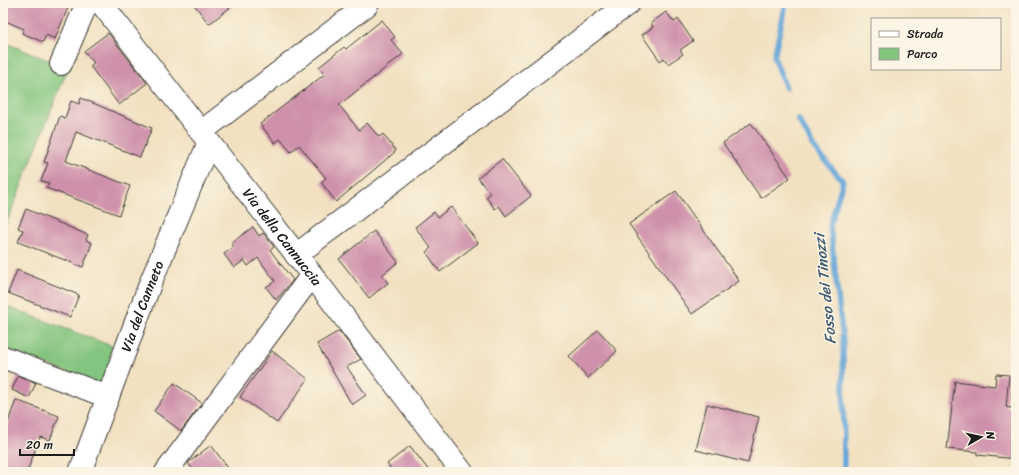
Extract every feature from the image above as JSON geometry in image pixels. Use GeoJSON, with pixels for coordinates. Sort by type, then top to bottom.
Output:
{"type":"FeatureCollection","features":[{"type":"Feature","properties":{"kind":"street"},"geometry":{"type":"LineString","coordinates":[[61,64],[87,3]]}},
{"type":"Feature","properties":{"kind":"street","name":"Via della Cannuccia"},"geometry":{"type":"LineString","coordinates":[[101,3],[312,275],[462,472]]}},
{"type":"Feature","properties":{"kind":"street"},"geometry":{"type":"LineString","coordinates":[[296,255],[629,3]]}},
{"type":"Feature","properties":{"kind":"street"},"geometry":{"type":"LineString","coordinates":[[205,137],[367,4]]}},
{"type":"Feature","properties":{"kind":"street","name":"Via del Canneto"},"geometry":{"type":"LineString","coordinates":[[80,472],[205,137]]}},
{"type":"Feature","properties":{"kind":"street"},"geometry":{"type":"LineString","coordinates":[[166,472],[312,275]]}},
{"type":"Feature","properties":{"kind":"street"},"geometry":{"type":"LineString","coordinates":[[3,357],[108,397]]}},
{"type":"Feature","properties":{"kind":"green space"},"geometry":{"type":"Polygon","coordinates":[[[3,42],[68,68],[3,232],[3,42]]]}},
{"type":"Feature","properties":{"kind":"green space"},"geometry":{"type":"Polygon","coordinates":[[[3,305],[120,349],[106,387],[3,348],[3,305]]]}},
{"type":"Feature","properties":{"kind":"building"},"geometry":{"type":"Polygon","coordinates":[[[3,3],[70,3],[55,39],[46,35],[43,42],[22,33],[24,29],[3,20],[3,3]]]}},
{"type":"Feature","properties":{"kind":"building"},"geometry":{"type":"Polygon","coordinates":[[[193,3],[236,3],[209,24],[193,3]]]}},
{"type":"Feature","properties":{"kind":"building"},"geometry":{"type":"Polygon","coordinates":[[[666,12],[674,22],[678,19],[693,41],[680,50],[683,54],[668,64],[664,58],[660,61],[642,35],[653,27],[651,23],[666,12]]]}},
{"type":"Feature","properties":{"kind":"building"},"geometry":{"type":"Polygon","coordinates":[[[382,20],[395,37],[391,40],[403,54],[339,105],[359,130],[367,123],[379,137],[383,134],[396,151],[336,202],[321,182],[326,178],[299,145],[291,152],[280,139],[275,143],[260,124],[325,74],[319,67],[344,47],[346,49],[382,20]]]}},
{"type":"Feature","properties":{"kind":"building"},"geometry":{"type":"Polygon","coordinates":[[[108,33],[147,83],[119,105],[90,66],[94,63],[84,51],[108,33]]]}},
{"type":"Feature","properties":{"kind":"building"},"geometry":{"type":"Polygon","coordinates":[[[81,98],[152,128],[140,157],[76,132],[66,161],[130,186],[119,215],[46,188],[49,183],[41,181],[48,163],[44,162],[60,116],[65,118],[71,101],[79,104],[81,98]]]}},
{"type":"Feature","properties":{"kind":"building"},"geometry":{"type":"Polygon","coordinates":[[[751,123],[790,178],[761,198],[723,143],[751,123]]]}},
{"type":"Feature","properties":{"kind":"building"},"geometry":{"type":"Polygon","coordinates":[[[502,159],[531,196],[506,216],[499,206],[495,209],[486,197],[490,194],[478,178],[502,159]]]}},
{"type":"Feature","properties":{"kind":"building"},"geometry":{"type":"Polygon","coordinates":[[[676,191],[739,281],[692,314],[629,224],[676,191]]]}},
{"type":"Feature","properties":{"kind":"building"},"geometry":{"type":"Polygon","coordinates":[[[451,207],[478,243],[440,272],[426,252],[431,248],[415,227],[434,212],[438,217],[451,207]]]}},
{"type":"Feature","properties":{"kind":"building"},"geometry":{"type":"Polygon","coordinates":[[[26,209],[88,235],[86,240],[92,243],[83,267],[18,242],[23,230],[18,228],[26,209]]]}},
{"type":"Feature","properties":{"kind":"building"},"geometry":{"type":"Polygon","coordinates":[[[253,227],[259,236],[263,233],[274,247],[270,250],[293,280],[276,300],[266,287],[275,281],[258,258],[248,266],[244,260],[234,268],[224,254],[234,247],[231,243],[253,227]]]}},
{"type":"Feature","properties":{"kind":"building"},"geometry":{"type":"Polygon","coordinates":[[[374,231],[398,262],[382,275],[388,283],[369,298],[339,259],[374,231]]]}},
{"type":"Feature","properties":{"kind":"building"},"geometry":{"type":"Polygon","coordinates":[[[17,270],[79,295],[70,317],[8,293],[17,270]]]}},
{"type":"Feature","properties":{"kind":"building"},"geometry":{"type":"Polygon","coordinates":[[[598,330],[617,351],[588,378],[569,356],[598,330]]]}},
{"type":"Feature","properties":{"kind":"building"},"geometry":{"type":"Polygon","coordinates":[[[339,331],[361,359],[347,367],[366,395],[352,405],[317,344],[339,331]]]}},
{"type":"Feature","properties":{"kind":"building"},"geometry":{"type":"Polygon","coordinates":[[[272,351],[308,379],[277,423],[240,397],[272,351]]]}},
{"type":"Feature","properties":{"kind":"building"},"geometry":{"type":"Polygon","coordinates":[[[996,374],[1009,375],[1006,407],[1016,409],[1016,459],[977,455],[977,452],[947,449],[955,381],[995,386],[996,374]]]}},
{"type":"Feature","properties":{"kind":"building"},"geometry":{"type":"Polygon","coordinates":[[[18,376],[36,383],[29,398],[12,390],[18,376]]]}},
{"type":"Feature","properties":{"kind":"building"},"geometry":{"type":"Polygon","coordinates":[[[174,383],[202,403],[181,431],[154,411],[174,383]]]}},
{"type":"Feature","properties":{"kind":"building"},"geometry":{"type":"Polygon","coordinates":[[[16,400],[59,416],[50,440],[40,437],[27,472],[3,472],[3,436],[16,400]]]}},
{"type":"Feature","properties":{"kind":"building"},"geometry":{"type":"Polygon","coordinates":[[[707,404],[759,417],[748,463],[696,450],[707,404]]]}},
{"type":"Feature","properties":{"kind":"building"},"geometry":{"type":"Polygon","coordinates":[[[211,445],[231,472],[195,472],[188,463],[211,445]]]}},
{"type":"Feature","properties":{"kind":"building"},"geometry":{"type":"Polygon","coordinates":[[[410,446],[430,472],[394,472],[387,464],[410,446]]]}},
{"type":"Feature","properties":{"kind":"waterway","name":"Fosso dei Tinozzi"},"geometry":{"type":"LineString","coordinates":[[786,3],[774,57],[786,88]]}},
{"type":"Feature","properties":{"kind":"waterway","name":"Fosso dei Tinozzi"},"geometry":{"type":"LineString","coordinates":[[798,119],[815,149],[843,181],[830,225],[843,341],[844,472]]}}]}
